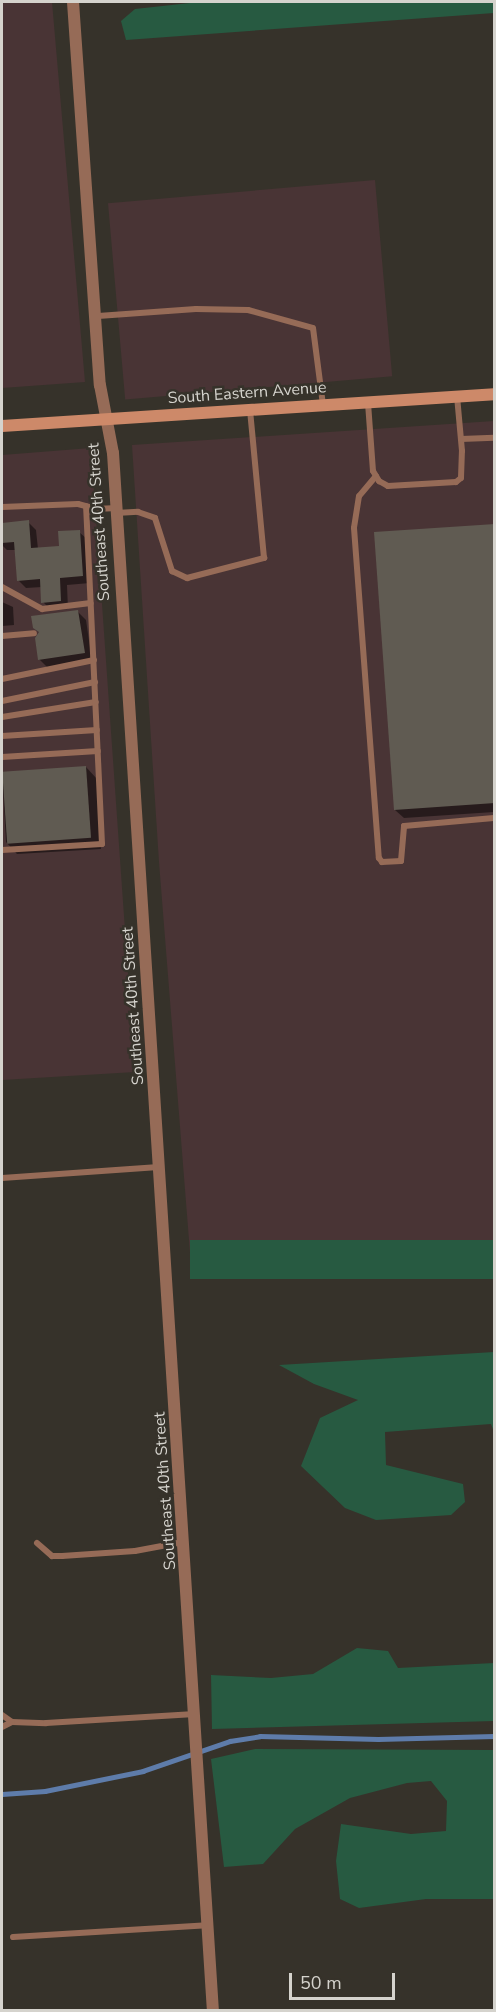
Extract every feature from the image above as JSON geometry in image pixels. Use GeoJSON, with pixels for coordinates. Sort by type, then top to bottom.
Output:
{"type":"FeatureCollection","features":[{"type":"Feature","properties":{"kind":"main road","name":"South Eastern Avenue"},"geometry":{"type":"LineString","coordinates":[[2,426],[495,394]]}},
{"type":"Feature","properties":{"kind":"street","name":"Southeast 40th Street"},"geometry":{"type":"LineString","coordinates":[[73,2],[98,316],[100,385],[116,510],[185,1542],[213,2010]]}},
{"type":"Feature","properties":{"kind":"lane"},"geometry":{"type":"LineString","coordinates":[[98,316],[196,309],[248,310],[313,328],[323,405]]}},
{"type":"Feature","properties":{"kind":"lane"},"geometry":{"type":"LineString","coordinates":[[368,402],[376,477],[388,486],[456,482],[461,478],[461,439],[457,396]]}},
{"type":"Feature","properties":{"kind":"lane"},"geometry":{"type":"LineString","coordinates":[[2,507],[86,506],[138,512],[155,518],[172,571],[187,578],[264,558],[250,410]]}},
{"type":"Feature","properties":{"kind":"lane"},"geometry":{"type":"LineString","coordinates":[[461,439],[495,438]]}},
{"type":"Feature","properties":{"kind":"lane"},"geometry":{"type":"LineString","coordinates":[[376,477],[359,496],[354,528],[380,858],[382,862],[401,861],[404,825],[495,818]]}},
{"type":"Feature","properties":{"kind":"lane"},"geometry":{"type":"LineString","coordinates":[[2,850],[102,844],[86,506]]}},
{"type":"Feature","properties":{"kind":"lane"},"geometry":{"type":"LineString","coordinates":[[2,587],[42,609],[91,603]]}},
{"type":"Feature","properties":{"kind":"lane"},"geometry":{"type":"LineString","coordinates":[[2,636],[34,633]]}},
{"type":"Feature","properties":{"kind":"lane"},"geometry":{"type":"LineString","coordinates":[[2,679],[94,660]]}},
{"type":"Feature","properties":{"kind":"lane"},"geometry":{"type":"LineString","coordinates":[[2,701],[95,682]]}},
{"type":"Feature","properties":{"kind":"lane"},"geometry":{"type":"LineString","coordinates":[[2,717],[96,702]]}},
{"type":"Feature","properties":{"kind":"lane"},"geometry":{"type":"LineString","coordinates":[[2,736],[97,730]]}},
{"type":"Feature","properties":{"kind":"lane"},"geometry":{"type":"LineString","coordinates":[[2,757],[98,752]]}},
{"type":"Feature","properties":{"kind":"lane"},"geometry":{"type":"LineString","coordinates":[[2,1178],[160,1167]]}},
{"type":"Feature","properties":{"kind":"lane"},"geometry":{"type":"LineString","coordinates":[[37,1543],[52,1556],[62,1557],[185,1542]]}},
{"type":"Feature","properties":{"kind":"lane"},"geometry":{"type":"LineString","coordinates":[[2,1727],[12,1722],[195,1714]]}},
{"type":"Feature","properties":{"kind":"lane"},"geometry":{"type":"LineString","coordinates":[[2,1715],[12,1722]]}},
{"type":"Feature","properties":{"kind":"lane"},"geometry":{"type":"LineString","coordinates":[[13,1937],[208,1925]]}},
{"type":"Feature","properties":{"kind":"shaded area"},"geometry":{"type":"Polygon","coordinates":[[[2,2],[52,2],[85,382],[2,388],[2,2]]]}},
{"type":"Feature","properties":{"kind":"shaded area"},"geometry":{"type":"Polygon","coordinates":[[[375,180],[392,376],[125,400],[108,203],[375,180]]]}},
{"type":"Feature","properties":{"kind":"shaded area"},"geometry":{"type":"Polygon","coordinates":[[[494,421],[494,1240],[191,1265],[159,862],[132,445],[494,421]]]}},
{"type":"Feature","properties":{"kind":"shaded area"},"geometry":{"type":"Polygon","coordinates":[[[91,448],[135,1072],[2,1080],[2,455],[91,448]]]}},
{"type":"Feature","properties":{"kind":"green space"},"geometry":{"type":"Polygon","coordinates":[[[199,2],[494,2],[494,13],[126,40],[121,21],[135,9],[199,2]]]}},
{"type":"Feature","properties":{"kind":"green space"},"geometry":{"type":"Polygon","coordinates":[[[190,1240],[494,1240],[494,1279],[190,1279],[190,1240]]]}},
{"type":"Feature","properties":{"kind":"green space"},"geometry":{"type":"Polygon","coordinates":[[[494,1352],[494,1432],[491,1424],[385,1432],[386,1465],[463,1484],[465,1502],[451,1515],[376,1520],[345,1508],[301,1466],[320,1418],[358,1400],[314,1384],[279,1365],[494,1352]]]}},
{"type":"Feature","properties":{"kind":"green space"},"geometry":{"type":"Polygon","coordinates":[[[357,1648],[388,1651],[398,1668],[494,1663],[494,1721],[212,1729],[211,1675],[271,1678],[313,1674],[357,1648]]]}},
{"type":"Feature","properties":{"kind":"green space"},"geometry":{"type":"Polygon","coordinates":[[[255,1749],[494,1750],[494,1899],[426,1899],[359,1908],[340,1899],[336,1861],[341,1824],[411,1834],[446,1831],[447,1801],[431,1781],[407,1783],[350,1798],[295,1829],[263,1864],[224,1867],[211,1759],[255,1749]]]}},
{"type":"Feature","properties":{"kind":"building"},"geometry":{"type":"Polygon","coordinates":[[[29,520],[31,548],[59,546],[58,531],[80,530],[83,576],[60,578],[61,601],[41,603],[40,579],[17,581],[14,542],[2,543],[2,523],[29,520]]]}},
{"type":"Feature","properties":{"kind":"building"},"geometry":{"type":"Polygon","coordinates":[[[495,524],[495,803],[394,810],[374,532],[495,524]]]}},
{"type":"Feature","properties":{"kind":"building"},"geometry":{"type":"Polygon","coordinates":[[[78,610],[85,653],[38,660],[35,638],[39,632],[33,628],[31,616],[78,610]]]}},
{"type":"Feature","properties":{"kind":"building"},"geometry":{"type":"Polygon","coordinates":[[[86,766],[91,838],[7,844],[2,772],[86,766]]]}},
{"type":"Feature","properties":{"kind":"waterway"},"geometry":{"type":"LineString","coordinates":[[2,1794],[45,1791],[143,1771],[230,1741],[260,1736],[378,1739],[494,1736]]}}]}
